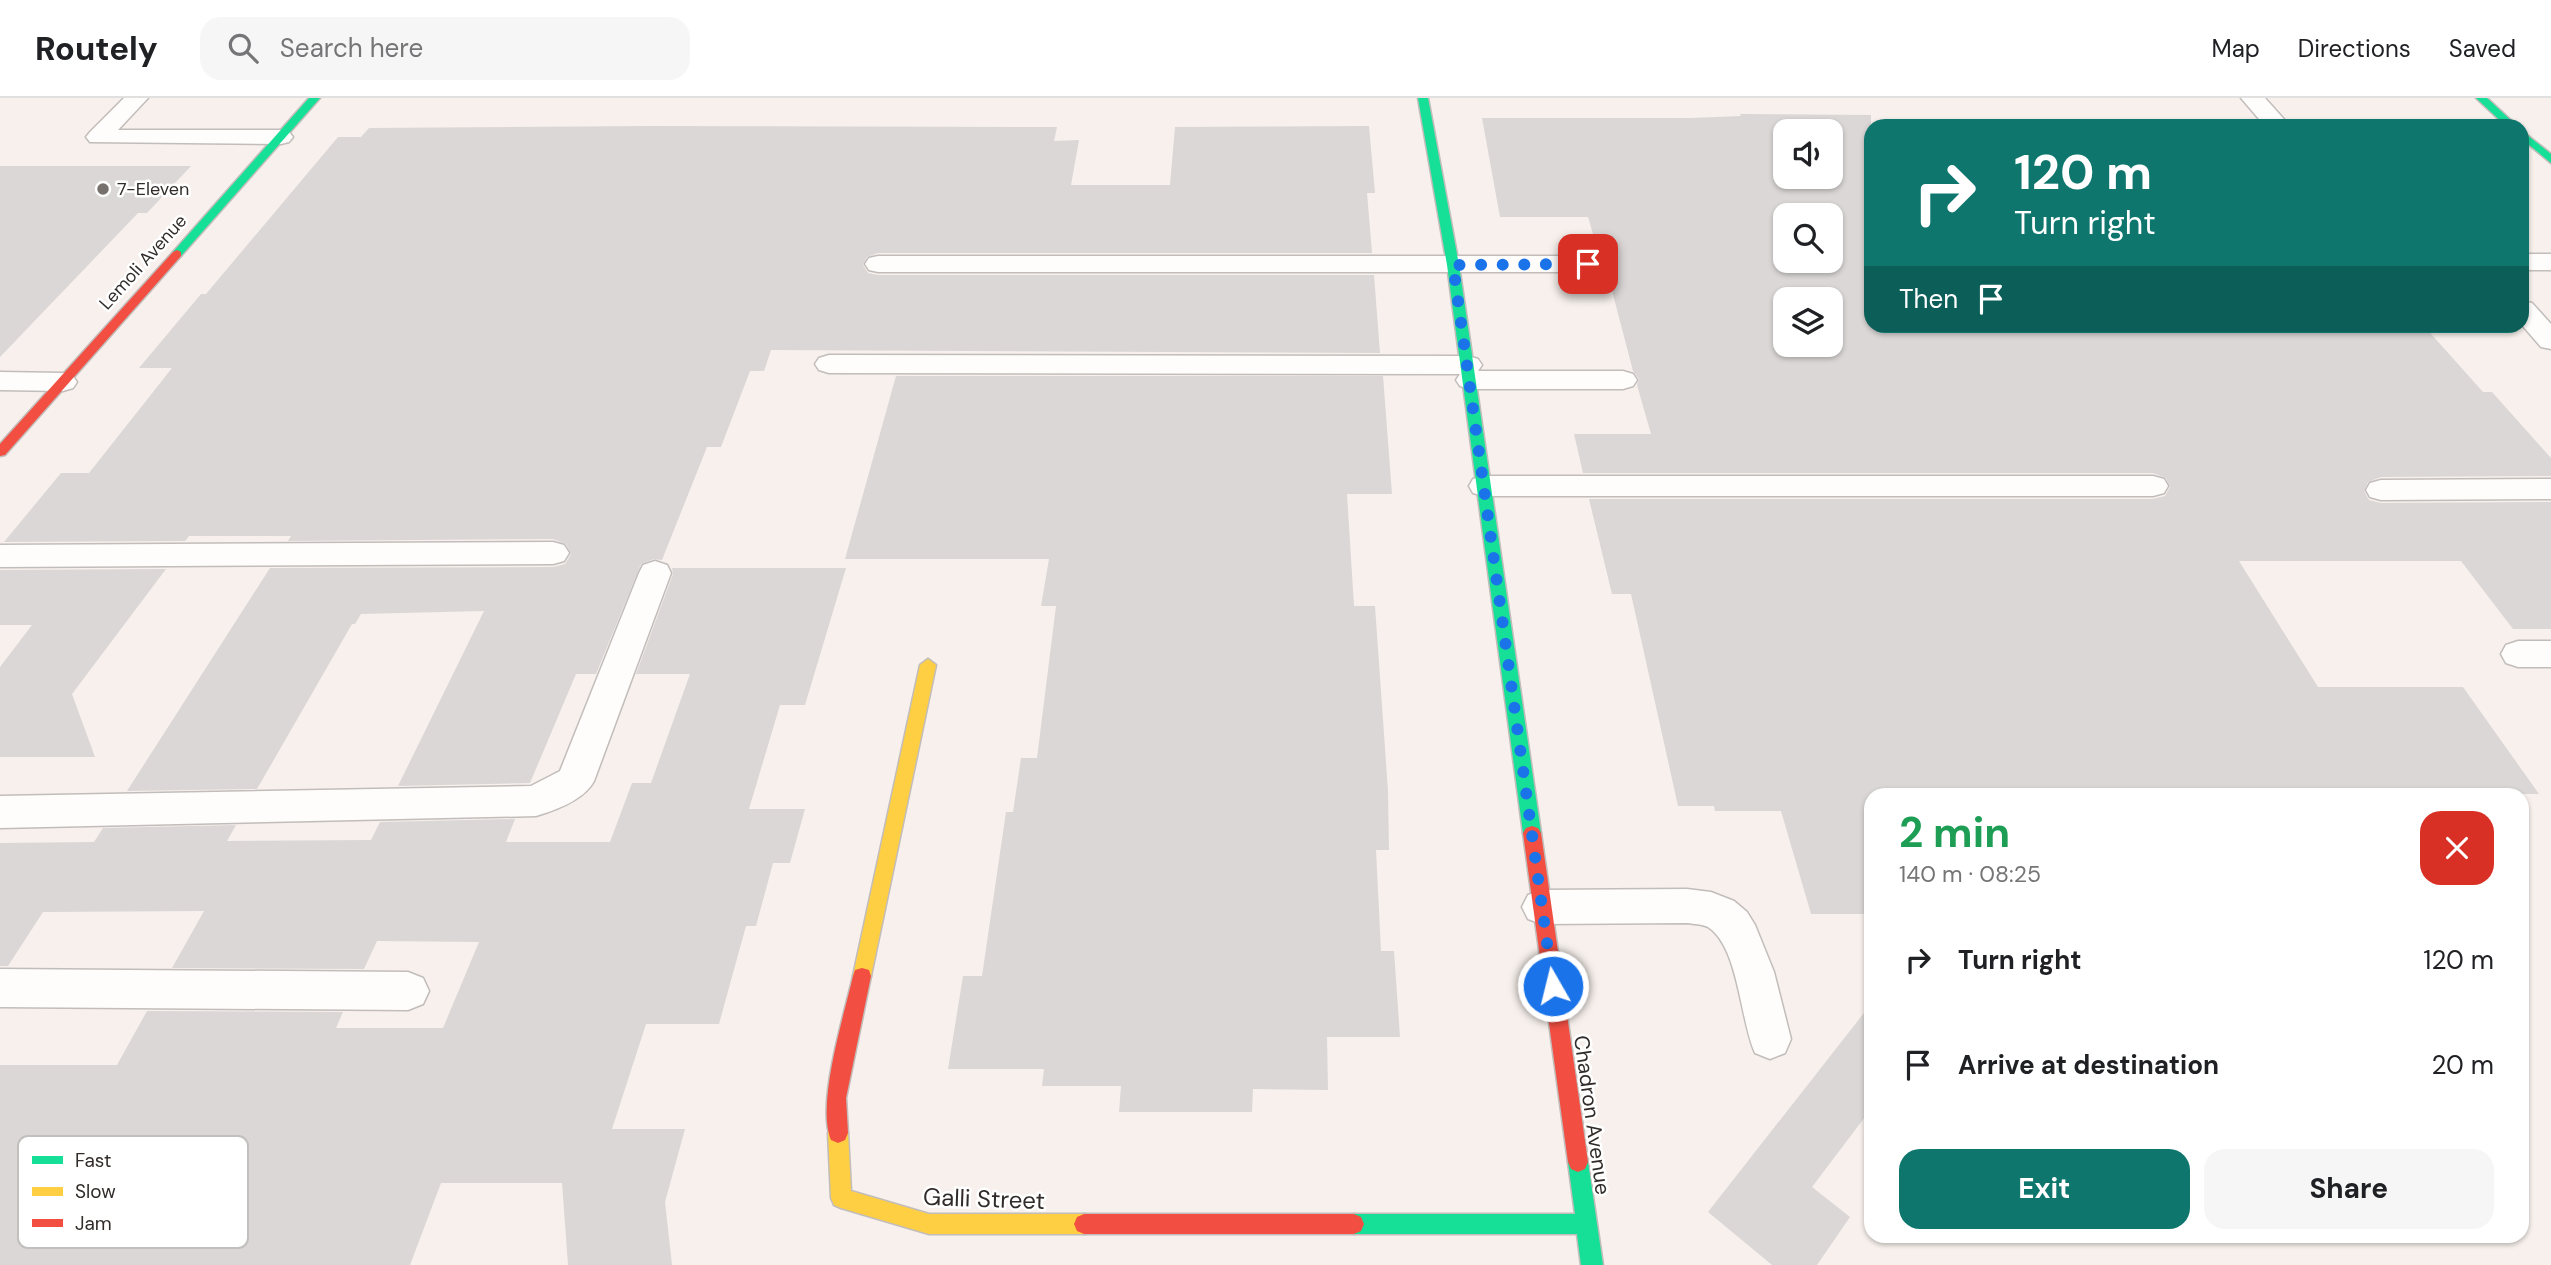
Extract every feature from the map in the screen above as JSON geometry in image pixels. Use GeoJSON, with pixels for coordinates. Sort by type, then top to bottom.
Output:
{"type":"FeatureCollection","features":[{"type":"Feature","properties":{"kind":"street","name":"Lemoli Avenue"},"geometry":{"type":"LineString","coordinates":[[0,452],[315,98]]}},
{"type":"Feature","properties":{"kind":"street","name":"Chadron Avenue"},"geometry":{"type":"LineString","coordinates":[[1423,98],[1469,373],[1592,1265]]}},
{"type":"Feature","properties":{"kind":"street"},"geometry":{"type":"LineString","coordinates":[[2481,98],[2504,119]]}},
{"type":"Feature","properties":{"kind":"street"},"geometry":{"type":"LineString","coordinates":[[2529,140],[2551,160]]}},
{"type":"Feature","properties":{"kind":"street","name":"Galli Street"},"geometry":{"type":"LineString","coordinates":[[928,665],[836,1098],[841,1198],[929,1224],[1586,1224]]}},
{"type":"Feature","properties":{"kind":"lane"},"geometry":{"type":"LineString","coordinates":[[137,98],[98,137],[281,137]]}},
{"type":"Feature","properties":{"kind":"lane"},"geometry":{"type":"LineString","coordinates":[[2252,98],[2272,119]]}},
{"type":"Feature","properties":{"kind":"lane"},"geometry":{"type":"LineString","coordinates":[[2529,262],[2551,262]]}},
{"type":"Feature","properties":{"kind":"lane"},"geometry":{"type":"LineString","coordinates":[[878,264],[1588,264]]}},
{"type":"Feature","properties":{"kind":"lane"},"geometry":{"type":"LineString","coordinates":[[2529,317],[2551,341]]}},
{"type":"Feature","properties":{"kind":"lane"},"geometry":{"type":"LineString","coordinates":[[829,364],[1469,373],[1623,380]]}},
{"type":"Feature","properties":{"kind":"lane"},"geometry":{"type":"LineString","coordinates":[[0,381],[63,382]]}},
{"type":"Feature","properties":{"kind":"lane"},"geometry":{"type":"LineString","coordinates":[[1484,486],[2153,486]]}},
{"type":"Feature","properties":{"kind":"lane"},"geometry":{"type":"LineString","coordinates":[[2381,489],[2551,489]]}},
{"type":"Feature","properties":{"kind":"lane"},"geometry":{"type":"LineString","coordinates":[[0,556],[553,553]]}},
{"type":"Feature","properties":{"kind":"lane"},"geometry":{"type":"LineString","coordinates":[[0,812],[536,801],[575,781],[655,573]]}},
{"type":"Feature","properties":{"kind":"lane"},"geometry":{"type":"LineString","coordinates":[[1542,907],[1687,906],[1708,908],[1725,916],[1744,943],[1770,1039]]}},
{"type":"Feature","properties":{"kind":"lane"},"geometry":{"type":"LineString","coordinates":[[0,988],[408,991]]}},
{"type":"Feature","properties":{"kind":"building"},"geometry":{"type":"Polygon","coordinates":[[[1871,115],[1871,119],[1864,119],[1864,333],[2430,333],[2483,392],[2492,392],[2551,458],[2551,476],[2381,477],[2368,482],[2364,491],[2369,500],[2381,503],[2551,502],[2551,629],[2513,629],[2461,561],[2239,561],[2318,687],[2463,687],[2539,794],[2529,794],[2529,788],[1864,788],[1864,914],[1811,914],[1781,811],[1715,811],[1714,806],[1678,806],[1631,594],[1612,594],[1589,499],[2153,499],[2165,496],[2170,487],[2166,478],[2153,473],[1583,473],[1574,434],[1651,434],[1637,385],[1639,379],[1633,371],[1604,260],[1600,258],[1588,217],[1500,217],[1482,118],[1871,115]]]}},
{"type":"Feature","properties":{"kind":"building"},"geometry":{"type":"Polygon","coordinates":[[[1369,126],[1375,193],[1367,193],[1372,253],[878,253],[867,257],[863,265],[868,273],[878,275],[1374,275],[1380,353],[771,350],[764,371],[750,371],[721,447],[707,447],[662,560],[654,559],[641,564],[596,674],[576,674],[530,783],[398,786],[484,611],[361,614],[355,624],[352,624],[257,789],[127,791],[270,568],[553,567],[565,564],[571,554],[566,544],[553,539],[288,541],[291,536],[189,536],[185,541],[4,542],[61,473],[89,473],[172,368],[139,368],[201,294],[206,294],[338,137],[361,137],[369,128],[1057,127],[1054,141],[1079,140],[1071,185],[1170,185],[1175,127],[1369,126]]]}},
{"type":"Feature","properties":{"kind":"building"},"geometry":{"type":"Polygon","coordinates":[[[0,166],[191,166],[147,213],[138,213],[0,357],[0,166]]]}},
{"type":"Feature","properties":{"kind":"building"},"geometry":{"type":"Polygon","coordinates":[[[896,376],[1383,376],[1392,494],[1347,494],[1354,606],[1375,606],[1388,791],[1389,850],[1376,850],[1381,951],[1394,951],[1400,1037],[1327,1037],[1328,1090],[1253,1089],[1252,1112],[1119,1112],[1121,1086],[1042,1086],[1044,1069],[948,1069],[963,976],[982,976],[1006,812],[1013,812],[1021,758],[1037,758],[1056,606],[1041,606],[1049,559],[845,559],[896,376]]]}},
{"type":"Feature","properties":{"kind":"building"},"geometry":{"type":"Polygon","coordinates":[[[672,568],[846,568],[805,705],[780,705],[749,809],[805,809],[790,863],[773,863],[756,926],[746,926],[719,1024],[646,1024],[612,1129],[685,1129],[665,1202],[672,1265],[568,1265],[562,1183],[441,1183],[410,1265],[0,1265],[0,1065],[117,1065],[147,1011],[343,1012],[336,1028],[443,1028],[479,942],[377,941],[364,969],[172,968],[204,911],[43,912],[8,966],[0,966],[0,843],[94,842],[103,828],[236,825],[227,841],[371,840],[380,822],[515,819],[506,842],[610,842],[632,783],[651,783],[690,674],[636,674],[673,574],[672,568]]]}},
{"type":"Feature","properties":{"kind":"building"},"geometry":{"type":"Polygon","coordinates":[[[166,569],[72,694],[95,757],[0,757],[0,667],[32,625],[0,625],[0,570],[166,569]]]}},
{"type":"Feature","properties":{"kind":"building"},"geometry":{"type":"Polygon","coordinates":[[[1864,1013],[1864,1118],[1812,1187],[1850,1217],[1817,1265],[1772,1265],[1708,1212],[1864,1013]]]}},
{"type":"Feature","properties":{"kind":"traffic: fast"},"geometry":{"type":"LineString","coordinates":[[177,254],[315,98]]}},
{"type":"Feature","properties":{"kind":"traffic: fast"},"geometry":{"type":"LineString","coordinates":[[1423,98],[1453,265],[1532,833]]}},
{"type":"Feature","properties":{"kind":"traffic: fast"},"geometry":{"type":"LineString","coordinates":[[2481,98],[2504,119]]}},
{"type":"Feature","properties":{"kind":"traffic: fast"},"geometry":{"type":"LineString","coordinates":[[2529,140],[2551,160]]}},
{"type":"Feature","properties":{"kind":"traffic: fast"},"geometry":{"type":"LineString","coordinates":[[1578,1162],[1592,1265]]}},
{"type":"Feature","properties":{"kind":"traffic: fast"},"geometry":{"type":"LineString","coordinates":[[1354,1224],[1586,1224]]}},
{"type":"Feature","properties":{"kind":"traffic: slow"},"geometry":{"type":"LineString","coordinates":[[862,976],[928,665]]}},
{"type":"Feature","properties":{"kind":"traffic: slow"},"geometry":{"type":"LineString","coordinates":[[838,1133],[841,1198],[929,1224],[1084,1224]]}},
{"type":"Feature","properties":{"kind":"traffic: jam"},"geometry":{"type":"LineString","coordinates":[[0,452],[177,254]]}},
{"type":"Feature","properties":{"kind":"traffic: jam"},"geometry":{"type":"LineString","coordinates":[[1532,833],[1578,1162]]}},
{"type":"Feature","properties":{"kind":"traffic: jam"},"geometry":{"type":"LineString","coordinates":[[838,1133],[836,1098],[862,976]]}},
{"type":"Feature","properties":{"kind":"traffic: jam"},"geometry":{"type":"LineString","coordinates":[[1084,1224],[1354,1224]]}},
{"type":"Feature","properties":{"kind":"place","name":"7-Eleven"},"geometry":{"type":"Point","coordinates":[103,189]}},
{"type":"Feature","properties":{"kind":"route"},"geometry":{"type":"LineString","coordinates":[[1553,986],[1453,265],[1588,264]]}}]}
